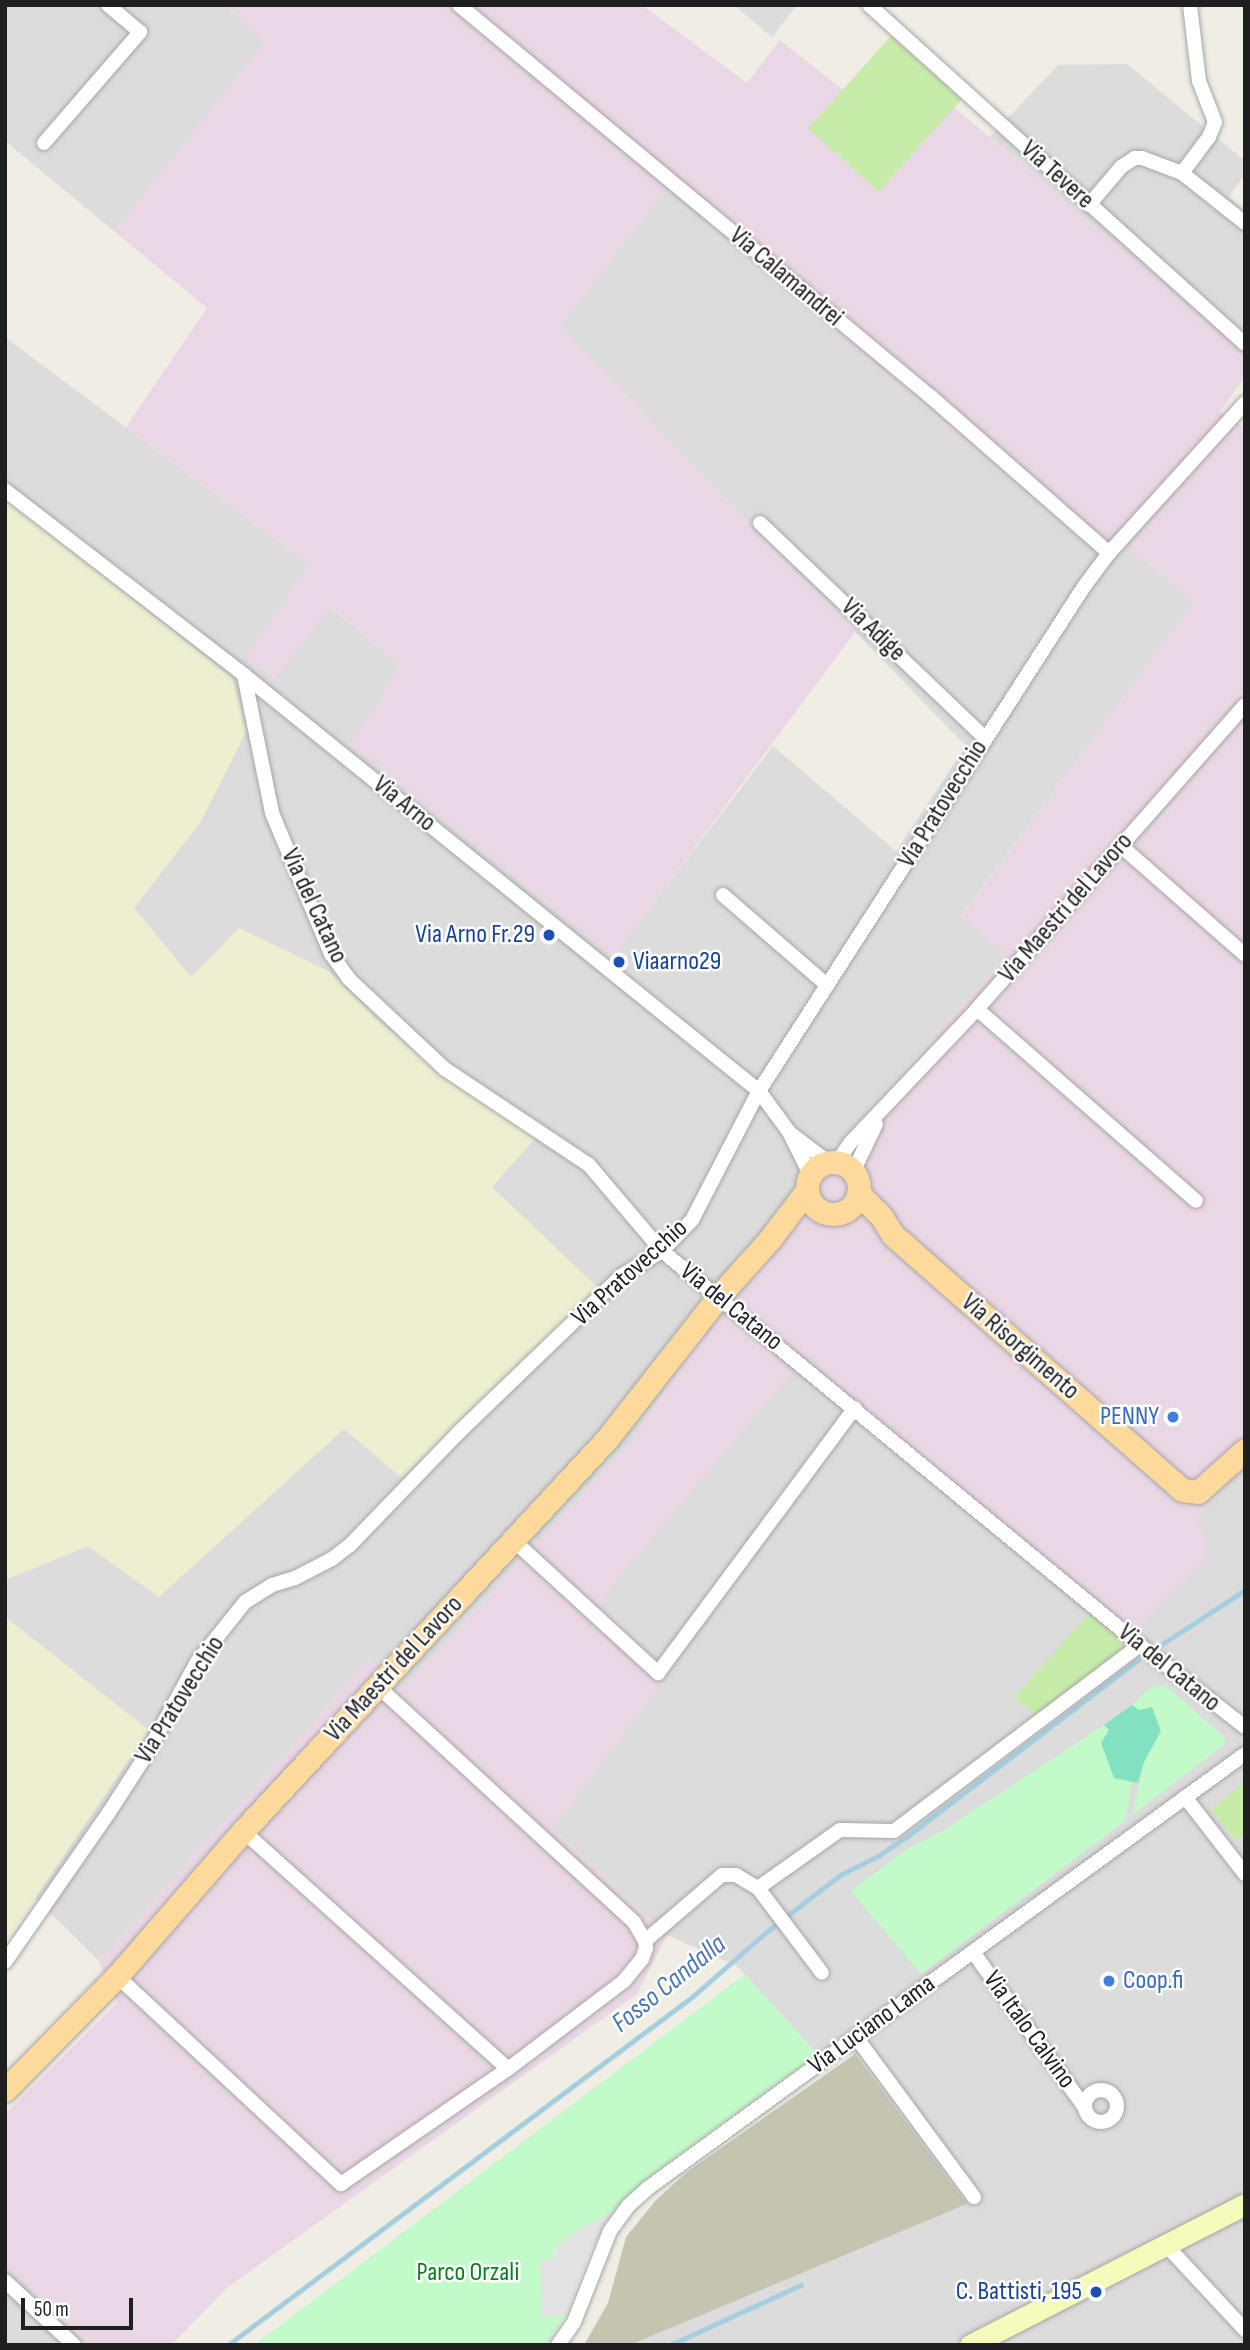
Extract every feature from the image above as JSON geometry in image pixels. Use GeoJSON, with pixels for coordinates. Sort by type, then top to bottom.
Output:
{"type":"FeatureCollection","features":[{"type":"Feature","properties":{"kind":"main road","name":"Via Maestri del Lavoro"},"geometry":{"type":"LineString","coordinates":[[770,1239],[820,1211],[813,1205],[834,1181]]}},
{"type":"Feature","properties":{"kind":"main road","name":"Via Maestri del Lavoro"},"geometry":{"type":"LineString","coordinates":[[5,2090],[117,1976],[243,1831],[606,1440],[718,1297],[770,1239],[834,1181]]}},
{"type":"Feature","properties":{"kind":"main road","name":"Via Risorgimento"},"geometry":{"type":"LineString","coordinates":[[834,1181],[1182,1490],[1198,1492],[1245,1450]]}},
{"type":"Feature","properties":{"kind":"street"},"geometry":{"type":"LineString","coordinates":[[44,143],[140,32],[108,5]]}},
{"type":"Feature","properties":{"kind":"street","name":"Via Calamandrei"},"geometry":{"type":"LineString","coordinates":[[459,5],[920,388],[1109,553]]}},
{"type":"Feature","properties":{"kind":"street","name":"Via Tevere"},"geometry":{"type":"LineString","coordinates":[[869,5],[1245,344]]}},
{"type":"Feature","properties":{"kind":"street"},"geometry":{"type":"LineString","coordinates":[[1182,173],[1209,136],[1215,121],[1199,81],[1190,5]]}},
{"type":"Feature","properties":{"kind":"street"},"geometry":{"type":"LineString","coordinates":[[1089,205],[1121,167],[1135,158],[1163,163],[1182,173],[1245,223]]}},
{"type":"Feature","properties":{"kind":"street","name":"Via Pratovecchio"},"geometry":{"type":"LineString","coordinates":[[5,1962],[146,1755],[197,1662],[244,1602],[272,1585],[295,1578],[332,1559],[350,1545],[458,1433],[621,1276],[662,1251],[692,1220],[759,1091],[1062,619],[1109,553],[1243,407]]}},
{"type":"Feature","properties":{"kind":"street","name":"Via Arno"},"geometry":{"type":"LineString","coordinates":[[5,490],[244,675],[759,1091],[789,1132],[834,1181]]}},
{"type":"Feature","properties":{"kind":"street","name":"Via Adige"},"geometry":{"type":"LineString","coordinates":[[760,523],[985,738]]}},
{"type":"Feature","properties":{"kind":"street","name":"Via del Catano"},"geometry":{"type":"LineString","coordinates":[[244,675],[272,813],[338,966],[445,1069],[589,1165],[662,1251],[1140,1645],[1245,1727]]}},
{"type":"Feature","properties":{"kind":"street","name":"Via Maestri del Lavoro"},"geometry":{"type":"LineString","coordinates":[[834,1181],[885,1107],[977,1009],[1245,705]]}},
{"type":"Feature","properties":{"kind":"street"},"geometry":{"type":"LineString","coordinates":[[1121,846],[1245,955]]}},
{"type":"Feature","properties":{"kind":"street"},"geometry":{"type":"LineString","coordinates":[[723,895],[827,985]]}},
{"type":"Feature","properties":{"kind":"street"},"geometry":{"type":"LineString","coordinates":[[977,1009],[1196,1201]]}},
{"type":"Feature","properties":{"kind":"street","name":"Via Arno"},"geometry":{"type":"LineString","coordinates":[[789,1132],[834,1181]]}},
{"type":"Feature","properties":{"kind":"street"},"geometry":{"type":"LineString","coordinates":[[513,1540],[659,1673],[855,1408]]}},
{"type":"Feature","properties":{"kind":"street"},"geometry":{"type":"LineString","coordinates":[[760,1891],[840,1830],[894,1831],[1140,1645]]}},
{"type":"Feature","properties":{"kind":"street"},"geometry":{"type":"LineString","coordinates":[[117,1976],[341,2184],[508,2069],[624,1981],[642,1959],[645,1941],[634,1922],[378,1687]]}},
{"type":"Feature","properties":{"kind":"street","name":"Via Luciano Lama"},"geometry":{"type":"LineString","coordinates":[[558,2345],[574,2322],[605,2239],[628,2206],[648,2188],[1245,1754]]}},
{"type":"Feature","properties":{"kind":"street"},"geometry":{"type":"LineString","coordinates":[[1185,1797],[1245,1874]]}},
{"type":"Feature","properties":{"kind":"street"},"geometry":{"type":"LineString","coordinates":[[243,1831],[508,2069]]}},
{"type":"Feature","properties":{"kind":"street"},"geometry":{"type":"LineString","coordinates":[[645,1941],[722,1875],[736,1875],[760,1891],[822,1973]]}},
{"type":"Feature","properties":{"kind":"street","name":"Via Italo Calvino"},"geometry":{"type":"LineString","coordinates":[[973,1952],[1085,2108]]}},
{"type":"Feature","properties":{"kind":"street"},"geometry":{"type":"LineString","coordinates":[[856,2037],[974,2197]]}},
{"type":"Feature","properties":{"kind":"street"},"geometry":{"type":"LineString","coordinates":[[975,2344],[1245,2204]]}},
{"type":"Feature","properties":{"kind":"street"},"geometry":{"type":"LineString","coordinates":[[1165,2244],[1245,2330]]}},
{"type":"Feature","properties":{"kind":"street"},"geometry":{"type":"LineString","coordinates":[[5,2281],[74,2345]]}},
{"type":"Feature","properties":{"kind":"shaded area"},"geometry":{"type":"Polygon","coordinates":[[[5,5],[230,5],[229,8],[265,42],[114,231],[5,141],[5,5]]]}},
{"type":"Feature","properties":{"kind":"shaded area"},"geometry":{"type":"Polygon","coordinates":[[[230,5],[642,5],[747,83],[780,40],[892,129],[950,104],[1245,355],[1245,377],[1220,412],[1245,428],[1245,1463],[1197,1518],[1208,1556],[1124,1641],[795,1368],[597,1603],[669,1672],[552,1828],[667,1935],[637,1994],[228,2287],[171,2345],[90,2345],[5,2263],[5,2114],[117,2003],[99,1961],[370,1659],[403,1689],[627,1446],[818,1167],[1007,955],[961,917],[1194,602],[1131,549],[1090,548],[667,188],[559,327],[855,632],[613,957],[351,745],[401,666],[332,607],[274,678],[247,656],[310,565],[126,427],[207,308],[114,231],[264,42],[230,5]]]}},
{"type":"Feature","properties":{"kind":"shaded area"},"geometry":{"type":"Polygon","coordinates":[[[734,5],[797,5],[772,37],[734,5]]]}},
{"type":"Feature","properties":{"kind":"shaded area"},"geometry":{"type":"Polygon","coordinates":[[[1127,64],[1245,161],[1245,174],[1229,197],[1245,211],[1245,355],[990,137],[1058,65],[1127,64]]]}},
{"type":"Feature","properties":{"kind":"shaded area"},"geometry":{"type":"Polygon","coordinates":[[[667,188],[1090,548],[1131,549],[1194,602],[961,916],[1008,954],[818,1167],[627,1446],[403,1689],[370,1659],[99,1961],[35,1898],[148,1730],[5,1617],[5,1580],[88,1546],[159,1596],[344,1428],[598,1288],[491,1187],[537,1136],[441,1073],[375,1018],[328,971],[191,977],[134,908],[201,821],[232,678],[5,499],[5,337],[310,565],[247,656],[274,678],[331,607],[401,666],[351,745],[613,956],[773,746],[896,851],[966,746],[559,327],[667,188]]]}},
{"type":"Feature","properties":{"kind":"shaded area"},"geometry":{"type":"Polygon","coordinates":[[[5,499],[232,678],[246,732],[201,821],[134,908],[191,977],[239,928],[328,971],[375,1018],[441,1073],[537,1136],[492,1187],[598,1288],[402,1478],[344,1429],[159,1597],[88,1546],[5,1580],[5,499]]]}},
{"type":"Feature","properties":{"kind":"shaded area"},"geometry":{"type":"Polygon","coordinates":[[[795,1367],[1197,1518],[1245,1463],[1245,2345],[630,2345],[967,2204],[855,2055],[817,2054],[737,1966],[667,1935],[552,1828],[669,1672],[597,1603],[795,1367]]]}},
{"type":"Feature","properties":{"kind":"shaded area"},"geometry":{"type":"Polygon","coordinates":[[[5,1617],[149,1730],[5,1942],[5,1617]]]}},
{"type":"Feature","properties":{"kind":"shaded area"},"geometry":{"type":"Polygon","coordinates":[[[855,2054],[967,2204],[630,2345],[584,2345],[608,2303],[626,2237],[656,2200],[687,2172],[855,2054]]]}},
{"type":"Feature","properties":{"kind":"shaded area"},"geometry":{"type":"Polygon","coordinates":[[[612,2211],[590,2252],[566,2315],[542,2317],[540,2260],[551,2260],[557,2250],[554,2248],[591,2221],[594,2223],[612,2211]]]}},
{"type":"Feature","properties":{"kind":"shaded area"},"geometry":{"type":"Polygon","coordinates":[[[5,2263],[90,2345],[5,2345],[5,2263]]]}},
{"type":"Feature","properties":{"kind":"green space"},"geometry":{"type":"Polygon","coordinates":[[[891,36],[962,100],[879,192],[808,128],[891,36]]]}},
{"type":"Feature","properties":{"kind":"green space"},"geometry":{"type":"Polygon","coordinates":[[[1090,1613],[1125,1643],[1124,1649],[1036,1715],[1014,1697],[1090,1613]]]}},
{"type":"Feature","properties":{"kind":"green space"},"geometry":{"type":"Polygon","coordinates":[[[1165,1685],[1224,1737],[1225,1744],[1132,1815],[1144,1762],[1161,1731],[1132,1705],[1150,1688],[1165,1685]]]}},
{"type":"Feature","properties":{"kind":"green space"},"geometry":{"type":"Polygon","coordinates":[[[1132,1705],[1139,1710],[1152,1707],[1161,1731],[1144,1762],[1138,1783],[1114,1778],[1101,1743],[1109,1730],[1104,1725],[1132,1705]]]}},
{"type":"Feature","properties":{"kind":"green space"},"geometry":{"type":"Polygon","coordinates":[[[1104,1725],[1109,1730],[1114,1778],[1132,1782],[1125,1821],[921,1974],[851,1891],[904,1851],[941,1832],[1104,1725]]]}},
{"type":"Feature","properties":{"kind":"green space"},"geometry":{"type":"Polygon","coordinates":[[[1245,1781],[1245,1833],[1235,1841],[1211,1809],[1245,1781]]]}},
{"type":"Feature","properties":{"kind":"green space","name":"Parco Orzali"},"geometry":{"type":"Polygon","coordinates":[[[745,1974],[817,2054],[671,2160],[612,2211],[594,2224],[591,2221],[555,2247],[542,2317],[566,2315],[545,2345],[254,2345],[745,1974]]]}},
{"type":"Feature","properties":{"kind":"waterway","name":"Fosso Candalla"},"geometry":{"type":"LineString","coordinates":[[1161,1645],[1245,1590]]}},
{"type":"Feature","properties":{"kind":"waterway","name":"Fosso Candalla"},"geometry":{"type":"LineString","coordinates":[[228,2345],[692,1997],[770,1929],[840,1875],[878,1856],[909,1835],[1138,1660]]}},
{"type":"Feature","properties":{"kind":"waterway"},"geometry":{"type":"LineString","coordinates":[[670,2345],[801,2285]]}},
{"type":"Feature","properties":{"kind":"place","name":"Via Arno Fr.29"},"geometry":{"type":"Point","coordinates":[549,935]}},
{"type":"Feature","properties":{"kind":"place","name":"Viaarno29"},"geometry":{"type":"Point","coordinates":[619,962]}},
{"type":"Feature","properties":{"kind":"place","name":"PENNY"},"geometry":{"type":"Point","coordinates":[1173,1417]}},
{"type":"Feature","properties":{"kind":"place","name":"Coop.fi"},"geometry":{"type":"Point","coordinates":[1109,1981]}},
{"type":"Feature","properties":{"kind":"place","name":"C. Battisti, 195"},"geometry":{"type":"Point","coordinates":[1096,2292]}}]}
